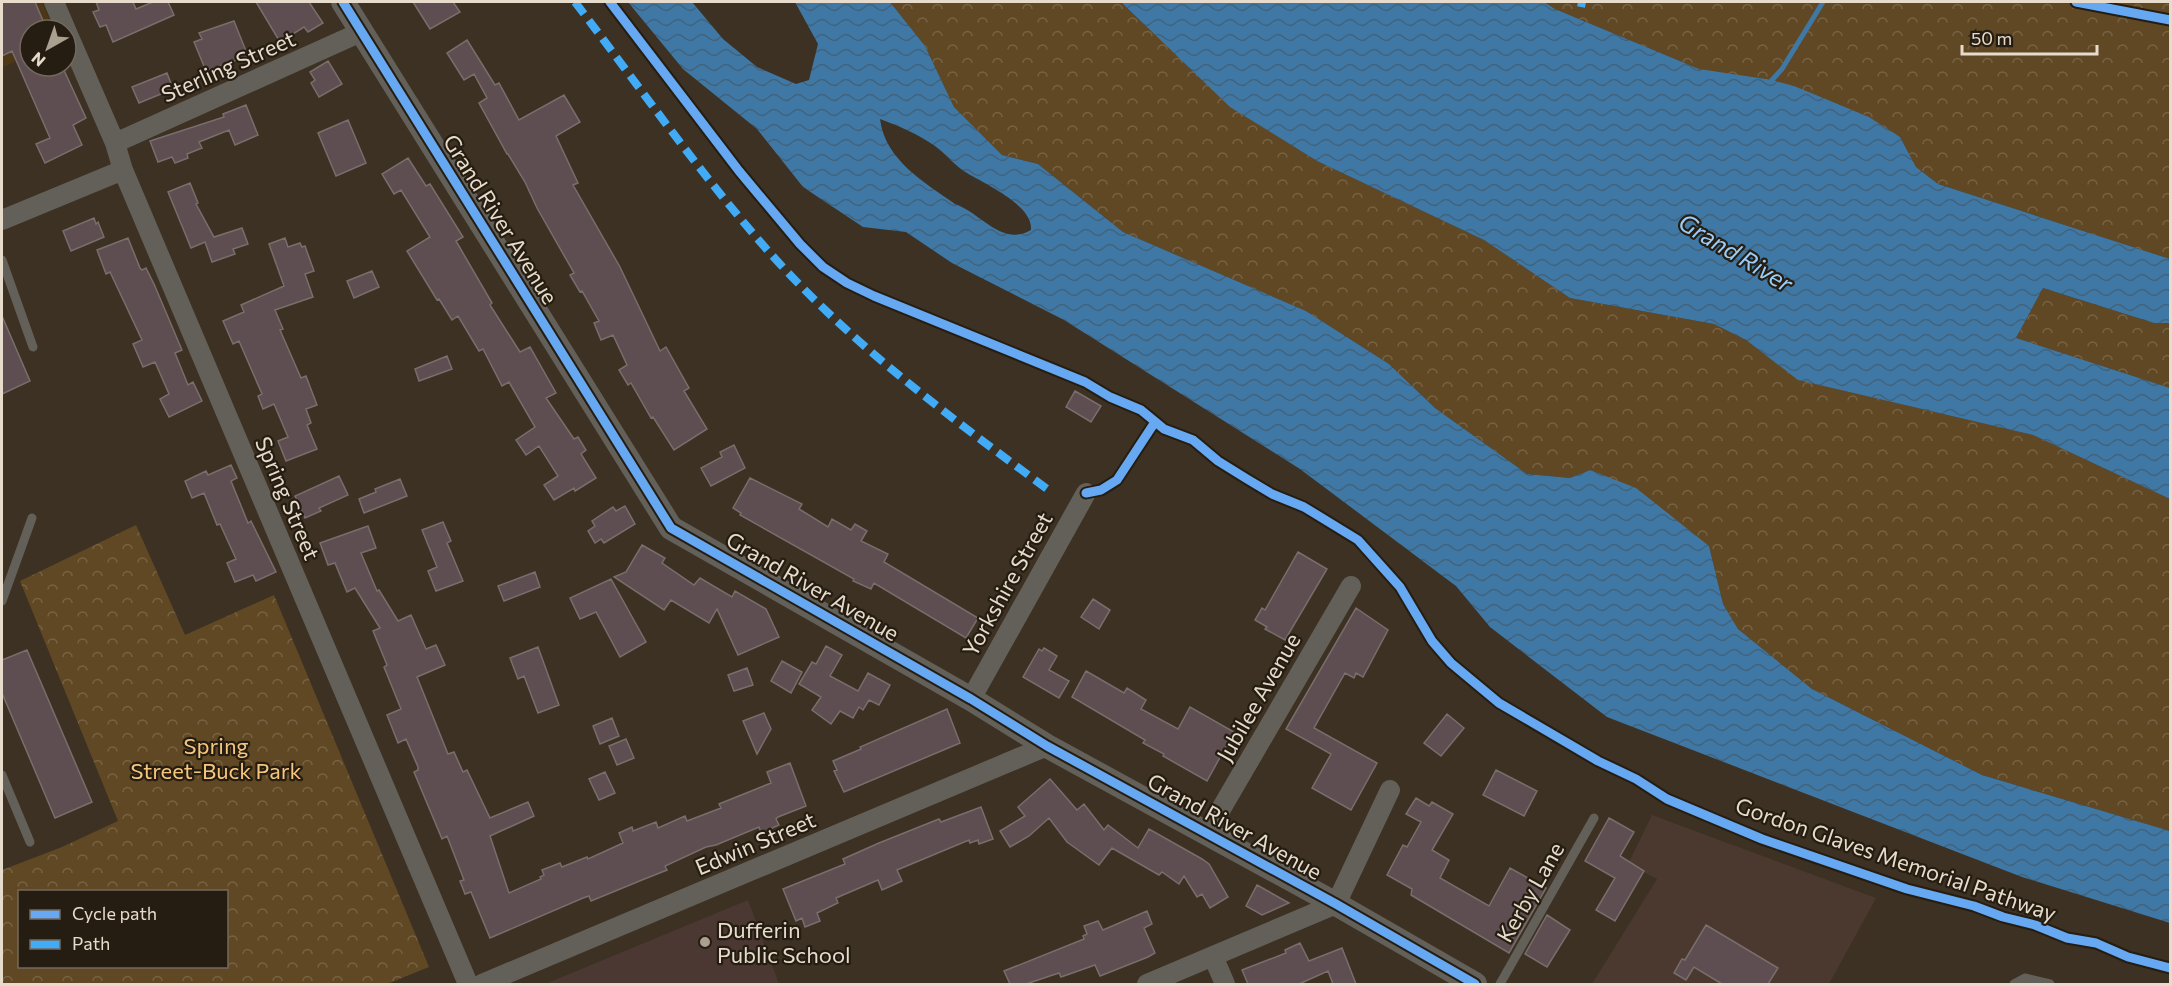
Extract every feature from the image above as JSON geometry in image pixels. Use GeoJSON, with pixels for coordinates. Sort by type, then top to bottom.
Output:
{"type":"FeatureCollection","features":[{"type":"Feature","properties":{"kind":"street","name":"Spring Street"},"geometry":{"type":"LineString","coordinates":[[54,2],[61,18]]}},
{"type":"Feature","properties":{"kind":"street","name":"Grand River Avenue"},"geometry":{"type":"LineString","coordinates":[[343,2],[671,528],[971,699],[1047,746],[1336,904],[1475,984]]}},
{"type":"Feature","properties":{"kind":"street","name":"Sterling Street"},"geometry":{"type":"LineString","coordinates":[[115,143],[361,32]]}},
{"type":"Feature","properties":{"kind":"street","name":"Spring Street"},"geometry":{"type":"LineString","coordinates":[[78,58],[115,143],[123,170],[468,984]]}},
{"type":"Feature","properties":{"kind":"street"},"geometry":{"type":"LineString","coordinates":[[2,220],[123,170]]}},
{"type":"Feature","properties":{"kind":"street","name":"Yorkshire Street"},"geometry":{"type":"LineString","coordinates":[[971,699],[1086,493]]}},
{"type":"Feature","properties":{"kind":"street","name":"Jubilee Avenue"},"geometry":{"type":"LineString","coordinates":[[1207,833],[1351,586]]}},
{"type":"Feature","properties":{"kind":"street","name":"Edwin Street"},"geometry":{"type":"LineString","coordinates":[[482,984],[1047,746]]}},
{"type":"Feature","properties":{"kind":"street"},"geometry":{"type":"LineString","coordinates":[[1147,984],[1336,904],[1390,790]]}},
{"type":"Feature","properties":{"kind":"street"},"geometry":{"type":"LineString","coordinates":[[1213,956],[1226,984]]}},
{"type":"Feature","properties":{"kind":"lane"},"geometry":{"type":"LineString","coordinates":[[2,260],[33,347]]}},
{"type":"Feature","properties":{"kind":"lane"},"geometry":{"type":"LineString","coordinates":[[2,601],[32,518]]}},
{"type":"Feature","properties":{"kind":"lane"},"geometry":{"type":"LineString","coordinates":[[2,775],[30,842]]}},
{"type":"Feature","properties":{"kind":"lane","name":"Kerby Lane"},"geometry":{"type":"LineString","coordinates":[[1500,984],[1594,818]]}},
{"type":"Feature","properties":{"kind":"lane"},"geometry":{"type":"LineString","coordinates":[[2014,984],[2025,978],[2050,984]]}},
{"type":"Feature","properties":{"kind":"shaded area"},"geometry":{"type":"Polygon","coordinates":[[[2,2],[42,2],[49,18],[18,18],[18,60],[2,68],[2,2]]]}},
{"type":"Feature","properties":{"kind":"shaded area"},"geometry":{"type":"Polygon","coordinates":[[[1652,815],[1876,898],[1829,984],[1592,984],[1657,879],[1628,864],[1652,815]]]}},
{"type":"Feature","properties":{"kind":"shaded area","name":"Dufferin Public School"},"geometry":{"type":"Polygon","coordinates":[[[748,900],[779,984],[545,984],[748,900]]]}},
{"type":"Feature","properties":{"kind":"green space"},"geometry":{"type":"Polygon","coordinates":[[[890,2],[1121,2],[1231,107],[1317,161],[1484,240],[1570,298],[1714,324],[1746,340],[1799,380],[2033,435],[2170,499],[2170,831],[1982,775],[1812,689],[1738,629],[1723,604],[1709,546],[1590,470],[1570,478],[1527,474],[1435,408],[1389,364],[1306,311],[1123,232],[1038,164],[1002,155],[954,107],[925,46],[890,2]]]}},
{"type":"Feature","properties":{"kind":"green space"},"geometry":{"type":"Polygon","coordinates":[[[1544,2],[2170,2],[2170,259],[1938,184],[1916,167],[1900,137],[1699,69],[1555,9],[1544,2]]]}},
{"type":"Feature","properties":{"kind":"green space"},"geometry":{"type":"Polygon","coordinates":[[[2043,288],[2154,323],[2170,323],[2170,388],[2016,338],[2043,288]]]}},
{"type":"Feature","properties":{"kind":"green space","name":"Spring Street-Buck Park"},"geometry":{"type":"Polygon","coordinates":[[[136,525],[185,635],[274,595],[429,967],[387,984],[2,984],[2,870],[62,847],[118,821],[20,581],[136,525]]]}},
{"type":"Feature","properties":{"kind":"water"},"geometry":{"type":"Polygon","coordinates":[[[628,2],[692,2],[723,39],[757,67],[796,84],[809,80],[818,44],[795,2],[890,2],[925,46],[954,107],[1002,155],[1038,164],[1123,232],[1306,311],[1389,364],[1435,408],[1527,474],[1570,478],[1590,470],[1636,488],[1709,546],[1723,604],[1738,629],[1812,689],[1982,775],[2170,831],[2170,923],[2022,877],[1607,717],[1490,627],[1456,586],[1300,469],[1064,320],[952,263],[906,232],[863,227],[803,187],[757,129],[683,69],[628,2]],[[880,119],[883,134],[889,146],[908,169],[919,178],[955,204],[1001,232],[1020,234],[1031,230],[1030,221],[1024,212],[1006,196],[963,170],[929,142],[880,119]]]}},
{"type":"Feature","properties":{"kind":"water","name":"Grand River"},"geometry":{"type":"Polygon","coordinates":[[[1121,2],[1544,2],[1555,9],[1699,69],[1772,80],[1794,86],[1869,117],[1900,137],[1916,167],[1938,184],[2170,259],[2170,323],[2154,323],[2043,288],[2016,338],[2170,388],[2170,499],[2033,435],[1798,380],[1746,340],[1714,324],[1570,298],[1484,240],[1317,161],[1230,107],[1121,2]]]}},
{"type":"Feature","properties":{"kind":"building"},"geometry":{"type":"Polygon","coordinates":[[[2,2],[35,2],[42,18],[18,18],[18,65],[12,51],[2,56],[2,2]]]}},
{"type":"Feature","properties":{"kind":"building"},"geometry":{"type":"Polygon","coordinates":[[[96,2],[133,2],[136,9],[153,2],[168,2],[174,15],[113,42],[106,25],[100,27],[93,12],[99,10],[96,2]]]}},
{"type":"Feature","properties":{"kind":"building"},"geometry":{"type":"Polygon","coordinates":[[[256,2],[309,2],[323,23],[308,32],[304,27],[280,42],[256,2]]]}},
{"type":"Feature","properties":{"kind":"building"},"geometry":{"type":"Polygon","coordinates":[[[413,2],[453,2],[460,12],[430,29],[413,2]]]}},
{"type":"Feature","properties":{"kind":"building"},"geometry":{"type":"Polygon","coordinates":[[[234,21],[248,56],[206,71],[194,42],[202,39],[199,33],[234,21]]]}},
{"type":"Feature","properties":{"kind":"building"},"geometry":{"type":"Polygon","coordinates":[[[467,40],[495,85],[499,83],[519,120],[564,95],[580,122],[556,136],[578,183],[573,185],[620,267],[660,351],[666,347],[689,388],[684,391],[707,429],[674,450],[653,417],[651,418],[631,383],[628,385],[619,370],[627,365],[613,335],[601,340],[594,323],[599,321],[570,275],[574,273],[479,103],[487,98],[474,74],[464,80],[447,53],[467,40]]]}},
{"type":"Feature","properties":{"kind":"building"},"geometry":{"type":"Polygon","coordinates":[[[328,61],[342,84],[319,97],[311,83],[315,80],[310,72],[328,61]]]}},
{"type":"Feature","properties":{"kind":"building"},"geometry":{"type":"Polygon","coordinates":[[[167,73],[173,89],[139,103],[132,87],[167,73]]]}},
{"type":"Feature","properties":{"kind":"building"},"geometry":{"type":"Polygon","coordinates":[[[24,78],[68,78],[86,118],[73,125],[82,145],[45,163],[36,144],[50,138],[24,78]]]}},
{"type":"Feature","properties":{"kind":"building"},"geometry":{"type":"Polygon","coordinates":[[[246,105],[258,135],[235,145],[229,130],[199,142],[202,148],[187,154],[188,158],[175,163],[172,157],[158,162],[150,141],[224,117],[223,114],[246,105]]]}},
{"type":"Feature","properties":{"kind":"building"},"geometry":{"type":"Polygon","coordinates":[[[348,120],[366,163],[336,176],[318,133],[348,120]]]}},
{"type":"Feature","properties":{"kind":"building"},"geometry":{"type":"Polygon","coordinates":[[[408,158],[426,186],[430,184],[463,237],[456,241],[492,303],[490,305],[520,352],[530,347],[556,393],[546,398],[574,439],[578,437],[586,450],[581,454],[596,478],[575,491],[574,488],[554,500],[544,485],[558,476],[539,446],[526,455],[516,440],[535,427],[509,382],[502,386],[483,349],[479,351],[458,316],[452,320],[407,251],[430,237],[401,190],[394,194],[382,174],[408,158]]]}},
{"type":"Feature","properties":{"kind":"building"},"geometry":{"type":"Polygon","coordinates":[[[190,183],[198,203],[196,204],[214,237],[242,228],[248,244],[233,249],[235,254],[212,262],[205,242],[191,248],[168,192],[190,183]]]}},
{"type":"Feature","properties":{"kind":"building"},"geometry":{"type":"Polygon","coordinates":[[[94,218],[104,237],[71,251],[63,231],[94,218]]]}},
{"type":"Feature","properties":{"kind":"building"},"geometry":{"type":"Polygon","coordinates":[[[128,238],[140,268],[142,270],[146,268],[154,284],[182,350],[175,353],[188,385],[193,382],[202,401],[169,417],[160,399],[169,394],[155,362],[143,367],[133,344],[142,340],[110,272],[106,274],[97,250],[128,238]]]}},
{"type":"Feature","properties":{"kind":"building"},"geometry":{"type":"Polygon","coordinates":[[[285,238],[288,247],[300,243],[302,247],[305,246],[314,271],[305,274],[313,297],[275,310],[283,329],[280,330],[301,378],[306,376],[317,405],[306,409],[311,423],[307,425],[317,449],[286,461],[278,441],[288,437],[274,404],[263,409],[258,396],[262,394],[239,341],[233,344],[223,321],[244,312],[241,305],[284,286],[269,244],[285,238]]]}},
{"type":"Feature","properties":{"kind":"building"},"geometry":{"type":"Polygon","coordinates":[[[372,271],[379,287],[354,298],[347,281],[372,271]]]}},
{"type":"Feature","properties":{"kind":"building"},"geometry":{"type":"Polygon","coordinates":[[[2,316],[30,381],[2,394],[2,316]]]}},
{"type":"Feature","properties":{"kind":"building"},"geometry":{"type":"Polygon","coordinates":[[[447,356],[452,369],[419,381],[415,369],[447,356]]]}},
{"type":"Feature","properties":{"kind":"building"},"geometry":{"type":"Polygon","coordinates":[[[1075,391],[1101,406],[1091,422],[1066,407],[1075,391]]]}},
{"type":"Feature","properties":{"kind":"building"},"geometry":{"type":"Polygon","coordinates":[[[734,445],[745,468],[711,486],[701,468],[722,457],[720,452],[734,445]]]}},
{"type":"Feature","properties":{"kind":"building"},"geometry":{"type":"Polygon","coordinates":[[[231,465],[237,478],[231,481],[248,523],[251,521],[276,572],[256,581],[253,575],[235,582],[227,563],[236,559],[220,524],[217,525],[204,493],[192,498],[185,481],[206,471],[208,475],[231,465]]]}},
{"type":"Feature","properties":{"kind":"building"},"geometry":{"type":"Polygon","coordinates":[[[339,476],[348,495],[319,508],[321,511],[305,518],[295,496],[339,476]]]}},
{"type":"Feature","properties":{"kind":"building"},"geometry":{"type":"Polygon","coordinates":[[[750,478],[802,504],[799,509],[828,527],[832,519],[851,530],[855,524],[867,531],[861,541],[888,554],[884,562],[978,618],[966,638],[874,583],[871,589],[853,581],[854,579],[740,515],[741,513],[733,508],[750,478]]]}},
{"type":"Feature","properties":{"kind":"building"},"geometry":{"type":"Polygon","coordinates":[[[400,479],[407,496],[364,513],[359,499],[376,492],[375,489],[400,479]]]}},
{"type":"Feature","properties":{"kind":"building"},"geometry":{"type":"Polygon","coordinates":[[[625,506],[635,524],[604,543],[601,539],[595,543],[588,531],[595,526],[592,521],[613,507],[616,511],[625,506]]]}},
{"type":"Feature","properties":{"kind":"building"},"geometry":{"type":"Polygon","coordinates":[[[443,522],[451,541],[447,543],[463,581],[436,591],[428,571],[437,567],[422,530],[443,522]]]}},
{"type":"Feature","properties":{"kind":"building"},"geometry":{"type":"Polygon","coordinates":[[[368,526],[376,548],[361,553],[377,591],[379,590],[398,621],[411,615],[426,649],[436,645],[445,665],[417,677],[448,754],[454,752],[463,772],[467,770],[490,818],[528,802],[534,816],[490,836],[509,893],[541,879],[540,877],[544,875],[542,870],[560,863],[562,867],[587,857],[588,859],[623,843],[619,833],[632,827],[633,831],[656,822],[658,828],[685,816],[687,821],[721,808],[719,804],[771,783],[767,772],[790,763],[806,806],[778,817],[776,819],[779,825],[761,833],[759,827],[706,847],[665,866],[667,870],[591,901],[589,896],[583,898],[490,938],[471,892],[465,894],[460,881],[464,880],[447,836],[442,839],[414,772],[418,770],[418,767],[406,739],[398,743],[387,715],[401,709],[384,667],[387,665],[373,631],[380,628],[355,588],[347,592],[335,563],[328,565],[320,543],[368,526]]]}},
{"type":"Feature","properties":{"kind":"building"},"geometry":{"type":"Polygon","coordinates":[[[642,545],[665,558],[662,563],[694,585],[700,578],[732,597],[735,591],[766,609],[779,637],[738,655],[717,609],[709,623],[671,600],[664,610],[614,577],[626,572],[642,545]]]}},
{"type":"Feature","properties":{"kind":"building"},"geometry":{"type":"Polygon","coordinates":[[[1298,552],[1327,569],[1285,640],[1265,629],[1267,627],[1255,620],[1262,608],[1265,610],[1298,552]]]}},
{"type":"Feature","properties":{"kind":"building"},"geometry":{"type":"Polygon","coordinates":[[[535,572],[540,587],[504,601],[498,586],[535,572]]]}},
{"type":"Feature","properties":{"kind":"building"},"geometry":{"type":"Polygon","coordinates":[[[611,579],[646,642],[620,657],[596,612],[580,619],[570,598],[611,579]]]}},
{"type":"Feature","properties":{"kind":"building"},"geometry":{"type":"Polygon","coordinates":[[[1093,599],[1110,610],[1099,629],[1081,617],[1093,599]]]}},
{"type":"Feature","properties":{"kind":"building"},"geometry":{"type":"Polygon","coordinates":[[[1356,608],[1388,630],[1363,677],[1356,673],[1354,678],[1345,673],[1314,728],[1377,763],[1351,810],[1312,788],[1331,754],[1286,729],[1356,608]]]}},
{"type":"Feature","properties":{"kind":"building"},"geometry":{"type":"Polygon","coordinates":[[[826,646],[842,655],[830,676],[858,691],[868,673],[890,685],[879,705],[869,700],[863,710],[859,707],[853,718],[840,711],[831,724],[812,710],[821,697],[799,684],[812,662],[816,664],[826,646]]]}},
{"type":"Feature","properties":{"kind":"building"},"geometry":{"type":"Polygon","coordinates":[[[538,647],[559,705],[538,713],[524,676],[518,679],[510,658],[538,647]]]}},
{"type":"Feature","properties":{"kind":"building"},"geometry":{"type":"Polygon","coordinates":[[[1044,648],[1057,656],[1049,670],[1069,681],[1059,698],[1023,677],[1039,649],[1042,651],[1044,648]]]}},
{"type":"Feature","properties":{"kind":"building"},"geometry":{"type":"Polygon","coordinates":[[[27,650],[92,802],[55,818],[2,693],[2,660],[27,650]]]}},
{"type":"Feature","properties":{"kind":"building"},"geometry":{"type":"Polygon","coordinates":[[[782,661],[802,672],[791,693],[771,681],[782,661]]]}},
{"type":"Feature","properties":{"kind":"building"},"geometry":{"type":"Polygon","coordinates":[[[747,668],[753,685],[734,691],[728,675],[747,668]]]}},
{"type":"Feature","properties":{"kind":"building"},"geometry":{"type":"Polygon","coordinates":[[[1086,671],[1124,693],[1127,688],[1146,700],[1141,709],[1178,729],[1190,707],[1234,732],[1207,781],[1143,743],[1145,740],[1072,697],[1086,671]]]}},
{"type":"Feature","properties":{"kind":"building"},"geometry":{"type":"Polygon","coordinates":[[[947,709],[960,743],[844,792],[834,771],[837,770],[833,761],[947,709]]]}},
{"type":"Feature","properties":{"kind":"building"},"geometry":{"type":"Polygon","coordinates":[[[764,713],[771,729],[757,754],[743,721],[764,713]]]}},
{"type":"Feature","properties":{"kind":"building"},"geometry":{"type":"Polygon","coordinates":[[[1447,714],[1464,728],[1441,756],[1424,743],[1447,714]]]}},
{"type":"Feature","properties":{"kind":"building"},"geometry":{"type":"Polygon","coordinates":[[[612,718],[619,736],[600,744],[593,726],[612,718]]]}},
{"type":"Feature","properties":{"kind":"building"},"geometry":{"type":"Polygon","coordinates":[[[626,739],[634,758],[617,765],[609,746],[626,739]]]}},
{"type":"Feature","properties":{"kind":"building"},"geometry":{"type":"Polygon","coordinates":[[[1496,770],[1537,791],[1524,816],[1483,795],[1496,770]]]}},
{"type":"Feature","properties":{"kind":"building"},"geometry":{"type":"Polygon","coordinates":[[[605,772],[615,793],[599,800],[589,779],[605,772]]]}},
{"type":"Feature","properties":{"kind":"building"},"geometry":{"type":"Polygon","coordinates":[[[1050,779],[1077,810],[1084,804],[1104,830],[1108,825],[1138,848],[1149,829],[1202,859],[1209,864],[1228,897],[1210,908],[1202,894],[1197,897],[1184,876],[1179,884],[1162,872],[1159,875],[1112,848],[1099,865],[1067,842],[1049,818],[1029,836],[1010,847],[1000,831],[1025,816],[1018,807],[1050,779]]]}},
{"type":"Feature","properties":{"kind":"building"},"geometry":{"type":"Polygon","coordinates":[[[1416,798],[1429,806],[1432,802],[1453,814],[1432,850],[1449,860],[1440,878],[1489,906],[1510,868],[1546,888],[1509,953],[1411,895],[1412,889],[1387,875],[1403,845],[1407,847],[1421,822],[1406,814],[1416,798]]]}},
{"type":"Feature","properties":{"kind":"building"},"geometry":{"type":"Polygon","coordinates":[[[981,807],[993,839],[979,844],[978,840],[970,843],[969,840],[897,870],[902,881],[882,890],[878,880],[836,898],[838,903],[817,913],[820,921],[805,927],[802,918],[796,921],[783,889],[845,864],[843,859],[879,843],[939,819],[941,822],[981,807]]]}},
{"type":"Feature","properties":{"kind":"building"},"geometry":{"type":"Polygon","coordinates":[[[1609,818],[1634,832],[1620,856],[1644,871],[1615,921],[1596,910],[1615,878],[1585,861],[1609,818]]]}},
{"type":"Feature","properties":{"kind":"building"},"geometry":{"type":"Polygon","coordinates":[[[1257,885],[1289,903],[1262,915],[1246,906],[1257,885]]]}},
{"type":"Feature","properties":{"kind":"building"},"geometry":{"type":"Polygon","coordinates":[[[1147,911],[1152,924],[1144,928],[1155,953],[1148,957],[1100,976],[1095,965],[1061,977],[1059,973],[1026,984],[1010,984],[1004,971],[1084,939],[1083,936],[1087,934],[1084,926],[1098,921],[1103,930],[1147,911]]]}},
{"type":"Feature","properties":{"kind":"building"},"geometry":{"type":"Polygon","coordinates":[[[1547,915],[1570,930],[1547,967],[1525,954],[1547,915]]]}},
{"type":"Feature","properties":{"kind":"building"},"geometry":{"type":"Polygon","coordinates":[[[1706,925],[1778,968],[1768,984],[1722,984],[1694,967],[1686,980],[1674,973],[1682,959],[1685,960],[1706,925]]]}},
{"type":"Feature","properties":{"kind":"building"},"geometry":{"type":"Polygon","coordinates":[[[1300,943],[1309,961],[1342,948],[1356,984],[1333,984],[1328,971],[1299,984],[1248,984],[1242,970],[1286,953],[1285,950],[1300,943]]]}},
{"type":"Feature","properties":{"kind":"waterway"},"geometry":{"type":"LineString","coordinates":[[1772,80],[1782,69],[1823,2]]}},
{"type":"Feature","properties":{"kind":"marked path"},"geometry":{"type":"LineString","coordinates":[[575,2],[719,192],[802,287],[834,319],[904,379],[1050,491]]}},
{"type":"Feature","properties":{"kind":"marked path"},"geometry":{"type":"LineString","coordinates":[[1581,7],[1582,2]]}},
{"type":"Feature","properties":{"kind":"cycle path"},"geometry":{"type":"LineString","coordinates":[[343,2],[671,528],[971,699],[1047,746],[1336,904],[1475,984]]}},
{"type":"Feature","properties":{"kind":"cycle path","name":"Gordon Glaves Memorial Pathway"},"geometry":{"type":"LineString","coordinates":[[610,2],[739,171],[800,244],[823,267],[847,283],[874,296],[1085,382],[1110,397],[1141,410],[1164,429],[1193,440],[1218,461],[1272,494],[1304,507],[1358,540],[1400,587],[1432,641],[1451,663],[1499,703],[1598,761],[1636,779],[1667,799],[1762,839],[1907,889],[1974,906],[2003,917],[2035,925],[2067,938],[2096,943],[2128,957],[2170,968]]}},
{"type":"Feature","properties":{"kind":"cycle path"},"geometry":{"type":"LineString","coordinates":[[2076,2],[2170,20]]}},
{"type":"Feature","properties":{"kind":"cycle path"},"geometry":{"type":"LineString","coordinates":[[1086,493],[1101,490],[1117,480],[1155,422]]}},
{"type":"Feature","properties":{"kind":"place","name":"Dufferin Public School"},"geometry":{"type":"Point","coordinates":[705,942]}}]}
